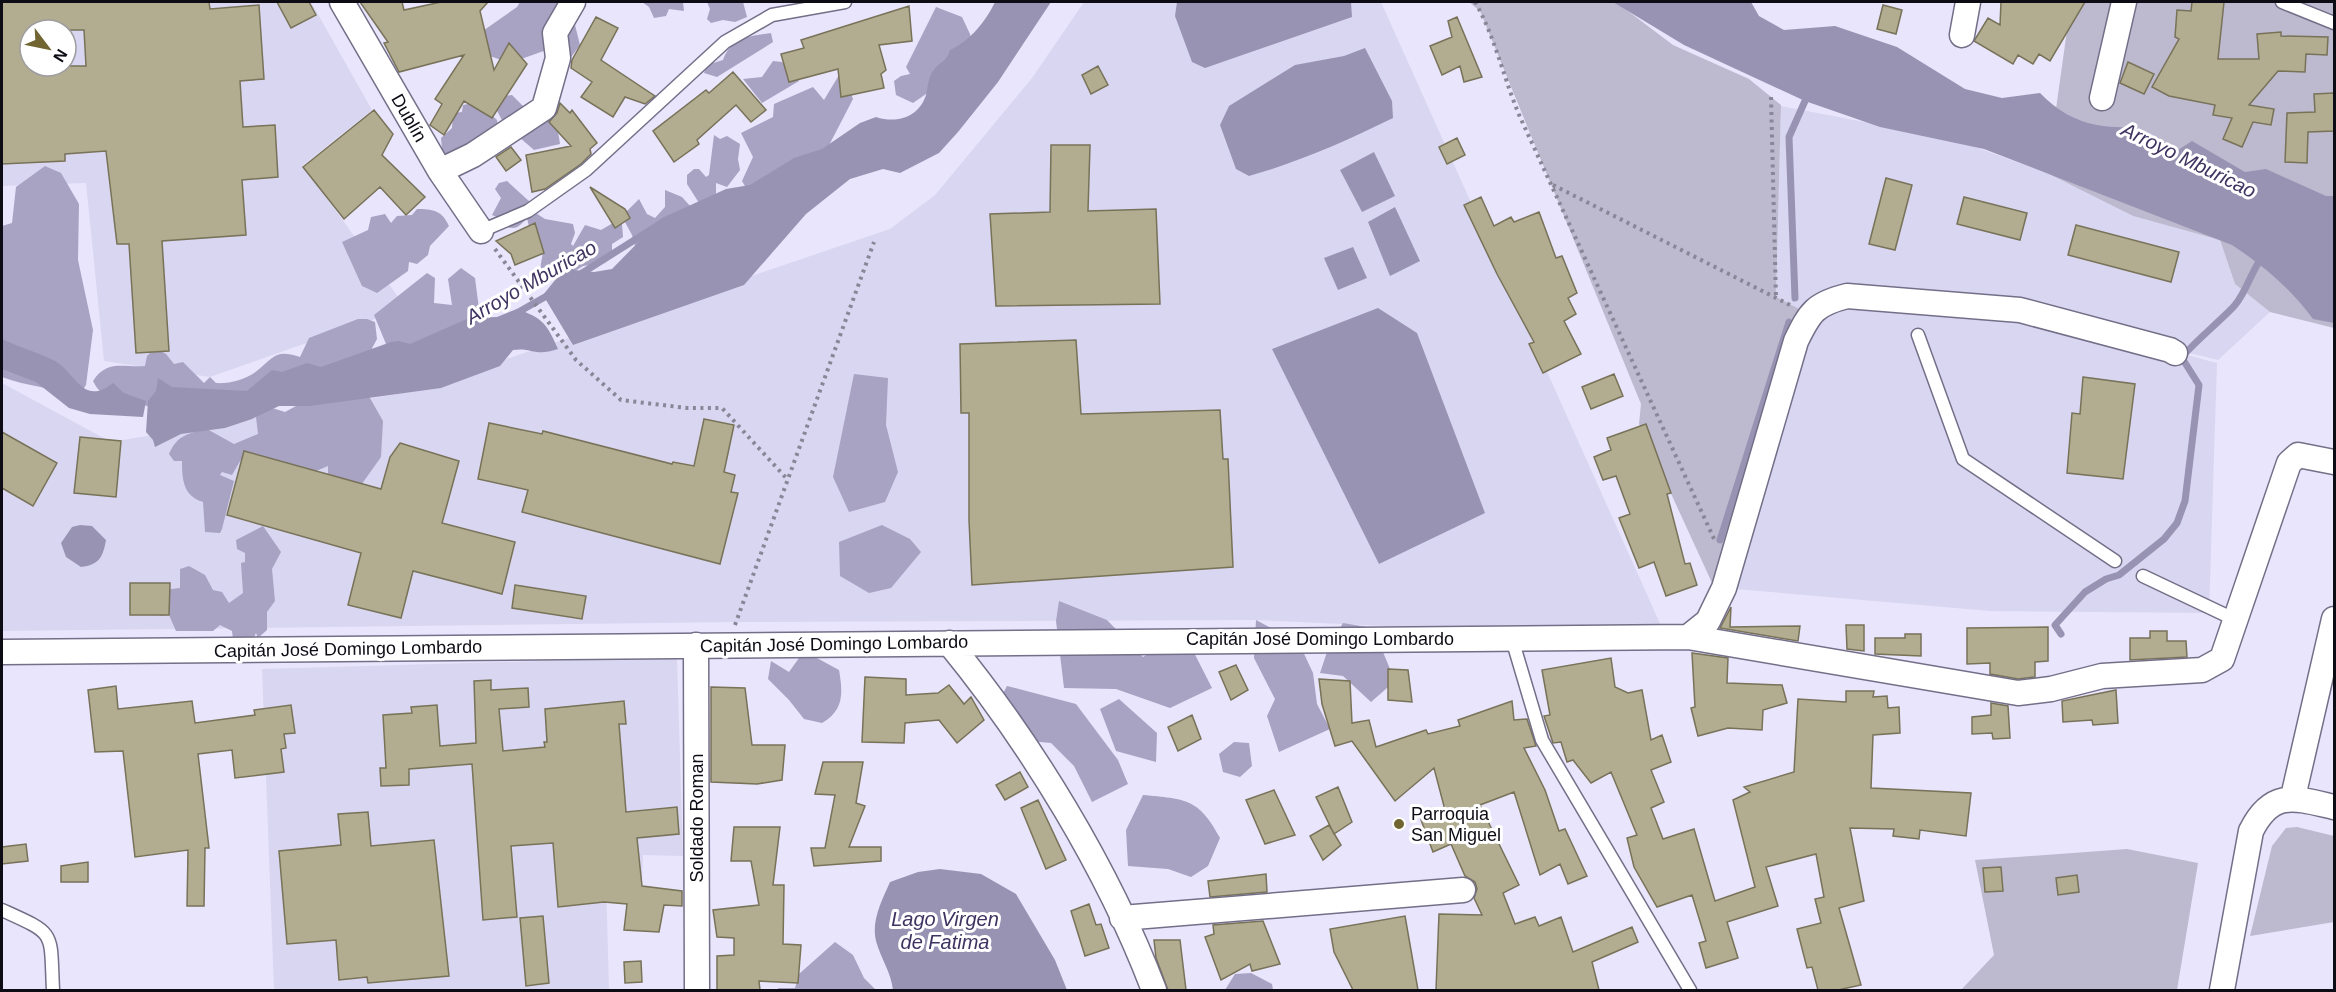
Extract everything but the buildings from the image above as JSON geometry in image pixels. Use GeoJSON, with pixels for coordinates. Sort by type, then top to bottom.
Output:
{"type":"FeatureCollection","features":[{"type":"Feature","properties":{"kind":"street","name":"Dublín"},"geometry":{"type":"LineString","coordinates":[[342,2],[440,171],[481,231]]}},
{"type":"Feature","properties":{"kind":"street"},"geometry":{"type":"LineString","coordinates":[[440,171],[473,156],[544,108],[558,58],[555,33],[573,2]]}},
{"type":"Feature","properties":{"kind":"street"},"geometry":{"type":"LineString","coordinates":[[1962,35],[1968,2]]}},
{"type":"Feature","properties":{"kind":"street"},"geometry":{"type":"LineString","coordinates":[[2102,98],[2124,2]]}},
{"type":"Feature","properties":{"kind":"street"},"geometry":{"type":"LineString","coordinates":[[1677,638],[1708,621],[1729,572],[1796,341],[1809,314],[1825,301],[1847,296],[2019,310],[2175,353]]}},
{"type":"Feature","properties":{"kind":"street","name":"Capitán José Domingo Lombardo"},"geometry":{"type":"LineString","coordinates":[[2,652],[1677,638],[2018,693],[2051,689],[2102,676],[2202,670],[2222,659],[2289,463],[2298,455],[2334,462]]}},
{"type":"Feature","properties":{"kind":"street"},"geometry":{"type":"LineString","coordinates":[[2293,797],[2333,629]]}},
{"type":"Feature","properties":{"kind":"street"},"geometry":{"type":"LineString","coordinates":[[950,643],[993,696],[1034,760],[1098,869],[1154,990]]}},
{"type":"Feature","properties":{"kind":"street","name":"Soldado Roman"},"geometry":{"type":"LineString","coordinates":[[696,645],[697,990]]}},
{"type":"Feature","properties":{"kind":"street"},"geometry":{"type":"LineString","coordinates":[[2222,990],[2251,831],[2259,816],[2273,803],[2293,797],[2334,807]]}},
{"type":"Feature","properties":{"kind":"street"},"geometry":{"type":"LineString","coordinates":[[1122,918],[1463,890]]}},
{"type":"Feature","properties":{"kind":"lane"},"geometry":{"type":"LineString","coordinates":[[481,231],[528,212],[586,170],[725,42],[772,15],[845,2]]}},
{"type":"Feature","properties":{"kind":"lane"},"geometry":{"type":"LineString","coordinates":[[2282,2],[2334,23]]}},
{"type":"Feature","properties":{"kind":"lane"},"geometry":{"type":"LineString","coordinates":[[1918,335],[1963,459],[2115,561]]}},
{"type":"Feature","properties":{"kind":"lane"},"geometry":{"type":"LineString","coordinates":[[2142,576],[2235,620]]}},
{"type":"Feature","properties":{"kind":"lane"},"geometry":{"type":"LineString","coordinates":[[1512,639],[1542,740],[1690,990]]}},
{"type":"Feature","properties":{"kind":"lane"},"geometry":{"type":"LineString","coordinates":[[2,910],[33,923],[46,932],[51,945],[53,990]]}},
{"type":"Feature","properties":{"kind":"path"},"geometry":{"type":"LineString","coordinates":[[1474,2],[1484,16],[1504,80],[1729,572]]}},
{"type":"Feature","properties":{"kind":"path"},"geometry":{"type":"LineString","coordinates":[[1771,97],[1776,298]]}},
{"type":"Feature","properties":{"kind":"path"},"geometry":{"type":"LineString","coordinates":[[1551,184],[1809,314]]}},
{"type":"Feature","properties":{"kind":"path"},"geometry":{"type":"LineString","coordinates":[[481,231],[529,293],[576,360],[621,400],[687,408],[722,408],[788,480]]}},
{"type":"Feature","properties":{"kind":"path"},"geometry":{"type":"LineString","coordinates":[[728,645],[874,242]]}},
{"type":"Feature","properties":{"kind":"shaded area"},"geometry":{"type":"Polygon","coordinates":[[[2,2],[311,2],[372,110],[303,165],[406,308],[210,377],[104,361],[86,183],[2,186],[2,2]]]}},
{"type":"Feature","properties":{"kind":"shaded area"},"geometry":{"type":"Polygon","coordinates":[[[520,2],[559,2],[562,13],[575,25],[580,45],[569,60],[552,48],[510,63],[484,54],[477,35],[517,7],[520,2]]]}},
{"type":"Feature","properties":{"kind":"shaded area"},"geometry":{"type":"Polygon","coordinates":[[[642,2],[683,2],[684,11],[669,9],[666,16],[654,18],[649,7],[642,2]]]}},
{"type":"Feature","properties":{"kind":"shaded area"},"geometry":{"type":"Polygon","coordinates":[[[707,2],[743,2],[747,17],[735,22],[723,20],[711,23],[707,19],[710,9],[707,2]]]}},
{"type":"Feature","properties":{"kind":"shaded area"},"geometry":{"type":"Polygon","coordinates":[[[1084,2],[1381,2],[1667,639],[1256,620],[740,622],[2,631],[2,383],[111,442],[409,392],[890,229],[935,195],[1032,78],[1084,2]]]}},
{"type":"Feature","properties":{"kind":"shaded area"},"geometry":{"type":"Polygon","coordinates":[[[1469,2],[1616,2],[1673,45],[1749,79],[1781,105],[1776,297],[1809,314],[1713,585],[1639,424],[1641,404],[1480,11],[1469,2]]]}},
{"type":"Feature","properties":{"kind":"shaded area"},"geometry":{"type":"Polygon","coordinates":[[[2071,2],[2334,2],[2334,328],[2270,312],[2235,284],[2220,240],[2133,216],[2047,173],[2071,2]]]}},
{"type":"Feature","properties":{"kind":"shaded area"},"geometry":{"type":"Polygon","coordinates":[[[936,7],[962,17],[970,34],[972,51],[952,76],[913,103],[896,95],[894,81],[910,74],[906,67],[936,7]]]}},
{"type":"Feature","properties":{"kind":"shaded area"},"geometry":{"type":"Polygon","coordinates":[[[771,33],[773,42],[717,77],[704,73],[707,65],[723,60],[736,42],[771,33]]]}},
{"type":"Feature","properties":{"kind":"shaded area"},"geometry":{"type":"Polygon","coordinates":[[[773,61],[782,62],[799,81],[762,103],[743,79],[762,77],[773,61]]]}},
{"type":"Feature","properties":{"kind":"shaded area"},"geometry":{"type":"Polygon","coordinates":[[[842,70],[853,99],[825,153],[752,198],[742,181],[753,157],[741,133],[773,117],[774,104],[813,87],[824,100],[842,70]]]}},
{"type":"Feature","properties":{"kind":"shaded area"},"geometry":{"type":"Polygon","coordinates":[[[512,95],[537,120],[556,119],[560,144],[534,150],[504,124],[492,101],[493,97],[512,95]]]}},
{"type":"Feature","properties":{"kind":"shaded area"},"geometry":{"type":"Polygon","coordinates":[[[478,102],[497,120],[498,128],[448,158],[442,149],[441,138],[452,128],[453,113],[462,112],[463,105],[478,102]]]}},
{"type":"Feature","properties":{"kind":"shaded area"},"geometry":{"type":"Polygon","coordinates":[[[1781,106],[1953,139],[2047,173],[2133,216],[2220,240],[2235,284],[2270,312],[2218,360],[2078,326],[2217,363],[2209,613],[1990,611],[1724,588],[1776,298],[1781,106]]]}},
{"type":"Feature","properties":{"kind":"shaded area"},"geometry":{"type":"Polygon","coordinates":[[[714,135],[720,139],[727,136],[740,144],[738,159],[740,170],[727,187],[716,183],[716,198],[699,203],[687,184],[687,175],[694,169],[699,169],[706,177],[709,175],[714,135]]]}},
{"type":"Feature","properties":{"kind":"shaded area"},"geometry":{"type":"Polygon","coordinates":[[[45,166],[61,173],[79,204],[78,260],[93,330],[86,385],[78,397],[2,377],[2,226],[12,223],[16,187],[45,166]]]}},
{"type":"Feature","properties":{"kind":"shaded area"},"geometry":{"type":"Polygon","coordinates":[[[507,181],[530,202],[534,212],[545,219],[573,224],[575,233],[571,244],[573,246],[585,225],[601,230],[613,223],[622,224],[623,237],[612,244],[612,253],[605,263],[583,266],[561,280],[542,279],[542,253],[532,240],[527,218],[518,226],[511,228],[507,227],[510,223],[492,215],[501,198],[495,189],[499,183],[507,181]]]}},
{"type":"Feature","properties":{"kind":"shaded area"},"geometry":{"type":"Polygon","coordinates":[[[665,190],[682,197],[699,216],[636,250],[632,235],[619,211],[622,206],[627,211],[639,199],[647,214],[655,218],[665,207],[665,190]]]}},
{"type":"Feature","properties":{"kind":"shaded area"},"geometry":{"type":"Polygon","coordinates":[[[417,209],[427,209],[440,214],[449,226],[430,246],[428,255],[417,264],[409,262],[408,271],[377,293],[362,286],[342,242],[368,230],[371,217],[385,214],[391,223],[397,216],[412,215],[417,209]]]}},
{"type":"Feature","properties":{"kind":"shaded area"},"geometry":{"type":"Polygon","coordinates":[[[461,268],[475,278],[480,317],[496,332],[391,356],[374,315],[427,273],[435,278],[434,303],[452,305],[448,279],[461,268]]]}},
{"type":"Feature","properties":{"kind":"shaded area"},"geometry":{"type":"Polygon","coordinates":[[[358,319],[375,322],[377,339],[370,352],[340,378],[150,407],[104,394],[93,381],[98,374],[110,367],[145,366],[147,356],[155,348],[166,354],[174,364],[183,362],[204,383],[210,377],[216,383],[232,382],[254,373],[276,355],[286,354],[300,357],[309,338],[358,319]]]}},
{"type":"Feature","properties":{"kind":"shaded area"},"geometry":{"type":"Polygon","coordinates":[[[854,374],[888,378],[886,425],[898,472],[885,502],[849,512],[833,477],[854,374]]]}},
{"type":"Feature","properties":{"kind":"shaded area"},"geometry":{"type":"Polygon","coordinates":[[[366,391],[383,421],[381,457],[359,488],[328,480],[328,466],[309,474],[250,454],[243,456],[232,475],[222,472],[220,475],[234,481],[220,533],[205,532],[203,502],[191,496],[185,486],[182,461],[174,461],[169,454],[180,439],[207,429],[234,444],[258,434],[256,417],[269,407],[285,412],[318,394],[366,391]]]}},
{"type":"Feature","properties":{"kind":"shaded area"},"geometry":{"type":"Polygon","coordinates":[[[882,525],[910,539],[921,552],[891,588],[869,593],[840,576],[839,542],[882,525]]]}},
{"type":"Feature","properties":{"kind":"shaded area"},"geometry":{"type":"Polygon","coordinates":[[[263,526],[281,552],[272,569],[275,601],[267,612],[267,630],[258,638],[256,633],[250,646],[233,639],[232,631],[220,625],[213,631],[176,631],[169,615],[160,616],[151,602],[163,590],[180,588],[180,569],[189,566],[205,575],[213,590],[222,592],[229,603],[243,593],[241,563],[245,562],[245,553],[237,549],[236,540],[263,526]]]}},
{"type":"Feature","properties":{"kind":"shaded area"},"geometry":{"type":"Polygon","coordinates":[[[1059,601],[1107,620],[1143,657],[1184,633],[1212,688],[1170,708],[1116,689],[1064,688],[1056,621],[1059,601]]]}},
{"type":"Feature","properties":{"kind":"shaded area"},"geometry":{"type":"Polygon","coordinates":[[[1256,620],[1299,643],[1313,673],[1317,704],[1330,729],[1279,752],[1267,716],[1275,699],[1254,658],[1256,620]]]}},
{"type":"Feature","properties":{"kind":"shaded area"},"geometry":{"type":"Polygon","coordinates":[[[1343,623],[1373,628],[1395,681],[1371,702],[1343,676],[1320,673],[1329,646],[1343,623]]]}},
{"type":"Feature","properties":{"kind":"shaded area"},"geometry":{"type":"Polygon","coordinates":[[[677,657],[683,856],[643,855],[642,880],[606,880],[609,990],[274,990],[262,669],[677,657]]]}},
{"type":"Feature","properties":{"kind":"shaded area"},"geometry":{"type":"Polygon","coordinates":[[[815,657],[839,670],[840,678],[841,693],[838,707],[822,723],[804,719],[768,679],[771,661],[789,672],[799,658],[815,657]]]}},
{"type":"Feature","properties":{"kind":"shaded area"},"geometry":{"type":"Polygon","coordinates":[[[1007,686],[1076,704],[1118,760],[1128,784],[1092,802],[1074,766],[1051,743],[1007,739],[993,712],[1007,686]]]}},
{"type":"Feature","properties":{"kind":"shaded area"},"geometry":{"type":"Polygon","coordinates":[[[1119,699],[1157,733],[1156,762],[1116,751],[1100,709],[1119,699]]]}},
{"type":"Feature","properties":{"kind":"shaded area"},"geometry":{"type":"Polygon","coordinates":[[[1234,742],[1249,743],[1252,766],[1240,777],[1223,772],[1219,754],[1234,742]]]}},
{"type":"Feature","properties":{"kind":"shaded area"},"geometry":{"type":"Polygon","coordinates":[[[1143,795],[1180,800],[1189,803],[1205,815],[1220,838],[1208,866],[1191,877],[1168,869],[1128,866],[1126,830],[1143,795]]]}},
{"type":"Feature","properties":{"kind":"shaded area"},"geometry":{"type":"Polygon","coordinates":[[[2297,827],[2334,836],[2334,922],[2250,936],[2272,846],[2286,828],[2297,827]]]}},
{"type":"Feature","properties":{"kind":"shaded area"},"geometry":{"type":"Polygon","coordinates":[[[2127,849],[2198,863],[2177,990],[1961,990],[1994,955],[1975,860],[2127,849]]]}},
{"type":"Feature","properties":{"kind":"shaded area"},"geometry":{"type":"Polygon","coordinates":[[[835,942],[853,955],[864,978],[876,990],[778,990],[778,988],[795,988],[799,974],[835,942]]]}},
{"type":"Feature","properties":{"kind":"shaded area"},"geometry":{"type":"Polygon","coordinates":[[[1251,973],[1272,984],[1273,990],[1225,990],[1235,974],[1251,973]]]}},
{"type":"Feature","properties":{"kind":"water"},"geometry":{"type":"Polygon","coordinates":[[[995,2],[1051,2],[998,82],[939,153],[900,173],[883,169],[850,179],[806,214],[744,285],[573,345],[543,295],[564,269],[594,272],[612,269],[662,218],[726,189],[750,185],[794,158],[822,149],[860,123],[876,117],[899,119],[913,113],[923,103],[930,76],[935,68],[947,57],[950,50],[977,30],[995,2]]]}},
{"type":"Feature","properties":{"kind":"water"},"geometry":{"type":"Polygon","coordinates":[[[1177,2],[1351,2],[1352,17],[1205,68],[1192,62],[1175,16],[1177,2]]]}},
{"type":"Feature","properties":{"kind":"water"},"geometry":{"type":"Polygon","coordinates":[[[1613,2],[1751,2],[1759,16],[1784,30],[1835,26],[1897,47],[1965,89],[2002,98],[2040,93],[2059,110],[2074,118],[2097,125],[2134,130],[2140,133],[2151,146],[2175,152],[2192,141],[2245,172],[2266,169],[2326,196],[2334,196],[2334,323],[2313,319],[2276,278],[2232,245],[1984,149],[1880,127],[1805,101],[1684,45],[1613,2]]]}},
{"type":"Feature","properties":{"kind":"water"},"geometry":{"type":"Polygon","coordinates":[[[1365,48],[1392,101],[1393,118],[1322,150],[1268,170],[1249,176],[1236,169],[1220,125],[1229,106],[1295,65],[1344,56],[1365,48]]]}},
{"type":"Feature","properties":{"kind":"water"},"geometry":{"type":"Polygon","coordinates":[[[1374,152],[1395,196],[1362,212],[1340,170],[1374,152]]]}},
{"type":"Feature","properties":{"kind":"water"},"geometry":{"type":"Polygon","coordinates":[[[1395,207],[1420,261],[1390,276],[1368,222],[1395,207]]]}},
{"type":"Feature","properties":{"kind":"water"},"geometry":{"type":"Polygon","coordinates":[[[1353,247],[1367,278],[1338,290],[1324,258],[1353,247]]]}},
{"type":"Feature","properties":{"kind":"water"},"geometry":{"type":"Polygon","coordinates":[[[1378,308],[1417,333],[1485,513],[1379,564],[1272,349],[1378,308]]]}},
{"type":"Feature","properties":{"kind":"water"},"geometry":{"type":"Polygon","coordinates":[[[517,309],[543,323],[551,333],[558,349],[544,352],[513,350],[500,366],[441,388],[310,406],[279,406],[252,419],[225,428],[181,434],[155,447],[153,440],[146,432],[148,401],[156,391],[158,378],[172,387],[247,391],[272,370],[282,372],[307,363],[321,367],[391,342],[399,341],[410,344],[469,318],[497,317],[517,309]]]}},
{"type":"Feature","properties":{"kind":"water"},"geometry":{"type":"Polygon","coordinates":[[[2,339],[53,360],[86,389],[102,390],[113,383],[124,393],[146,401],[143,417],[90,414],[69,408],[36,382],[2,369],[2,339]]]}},
{"type":"Feature","properties":{"kind":"water"},"geometry":{"type":"Polygon","coordinates":[[[92,526],[106,540],[99,559],[81,567],[66,557],[61,543],[72,527],[92,526]]]}},
{"type":"Feature","properties":{"kind":"water","name":"Lago Virgen de Fatima"},"geometry":{"type":"Polygon","coordinates":[[[940,869],[981,874],[1016,894],[1055,960],[1067,990],[893,990],[876,941],[876,918],[881,903],[890,882],[918,872],[940,869]]]}},
{"type":"Feature","properties":{"kind":"waterway"},"geometry":{"type":"LineString","coordinates":[[1795,298],[1789,137],[1805,101]]}},
{"type":"Feature","properties":{"kind":"waterway","name":"Arroyo Mburicao"},"geometry":{"type":"LineString","coordinates":[[579,275],[663,222]]}},
{"type":"Feature","properties":{"kind":"waterway"},"geometry":{"type":"LineString","coordinates":[[2061,634],[2055,625],[2085,592],[2106,579],[2119,575],[2164,539],[2177,523],[2185,501],[2199,385],[2182,358],[2235,305],[2263,256]]}},
{"type":"Feature","properties":{"kind":"waterway","name":"Arroyo Mburicao"},"geometry":{"type":"LineString","coordinates":[[515,314],[552,293]]}},
{"type":"Feature","properties":{"kind":"waterway"},"geometry":{"type":"LineString","coordinates":[[1720,540],[1789,322]]}},
{"type":"Feature","properties":{"kind":"place","name":"Parroquia San Miguel"},"geometry":{"type":"Point","coordinates":[1399,824]}}]}
